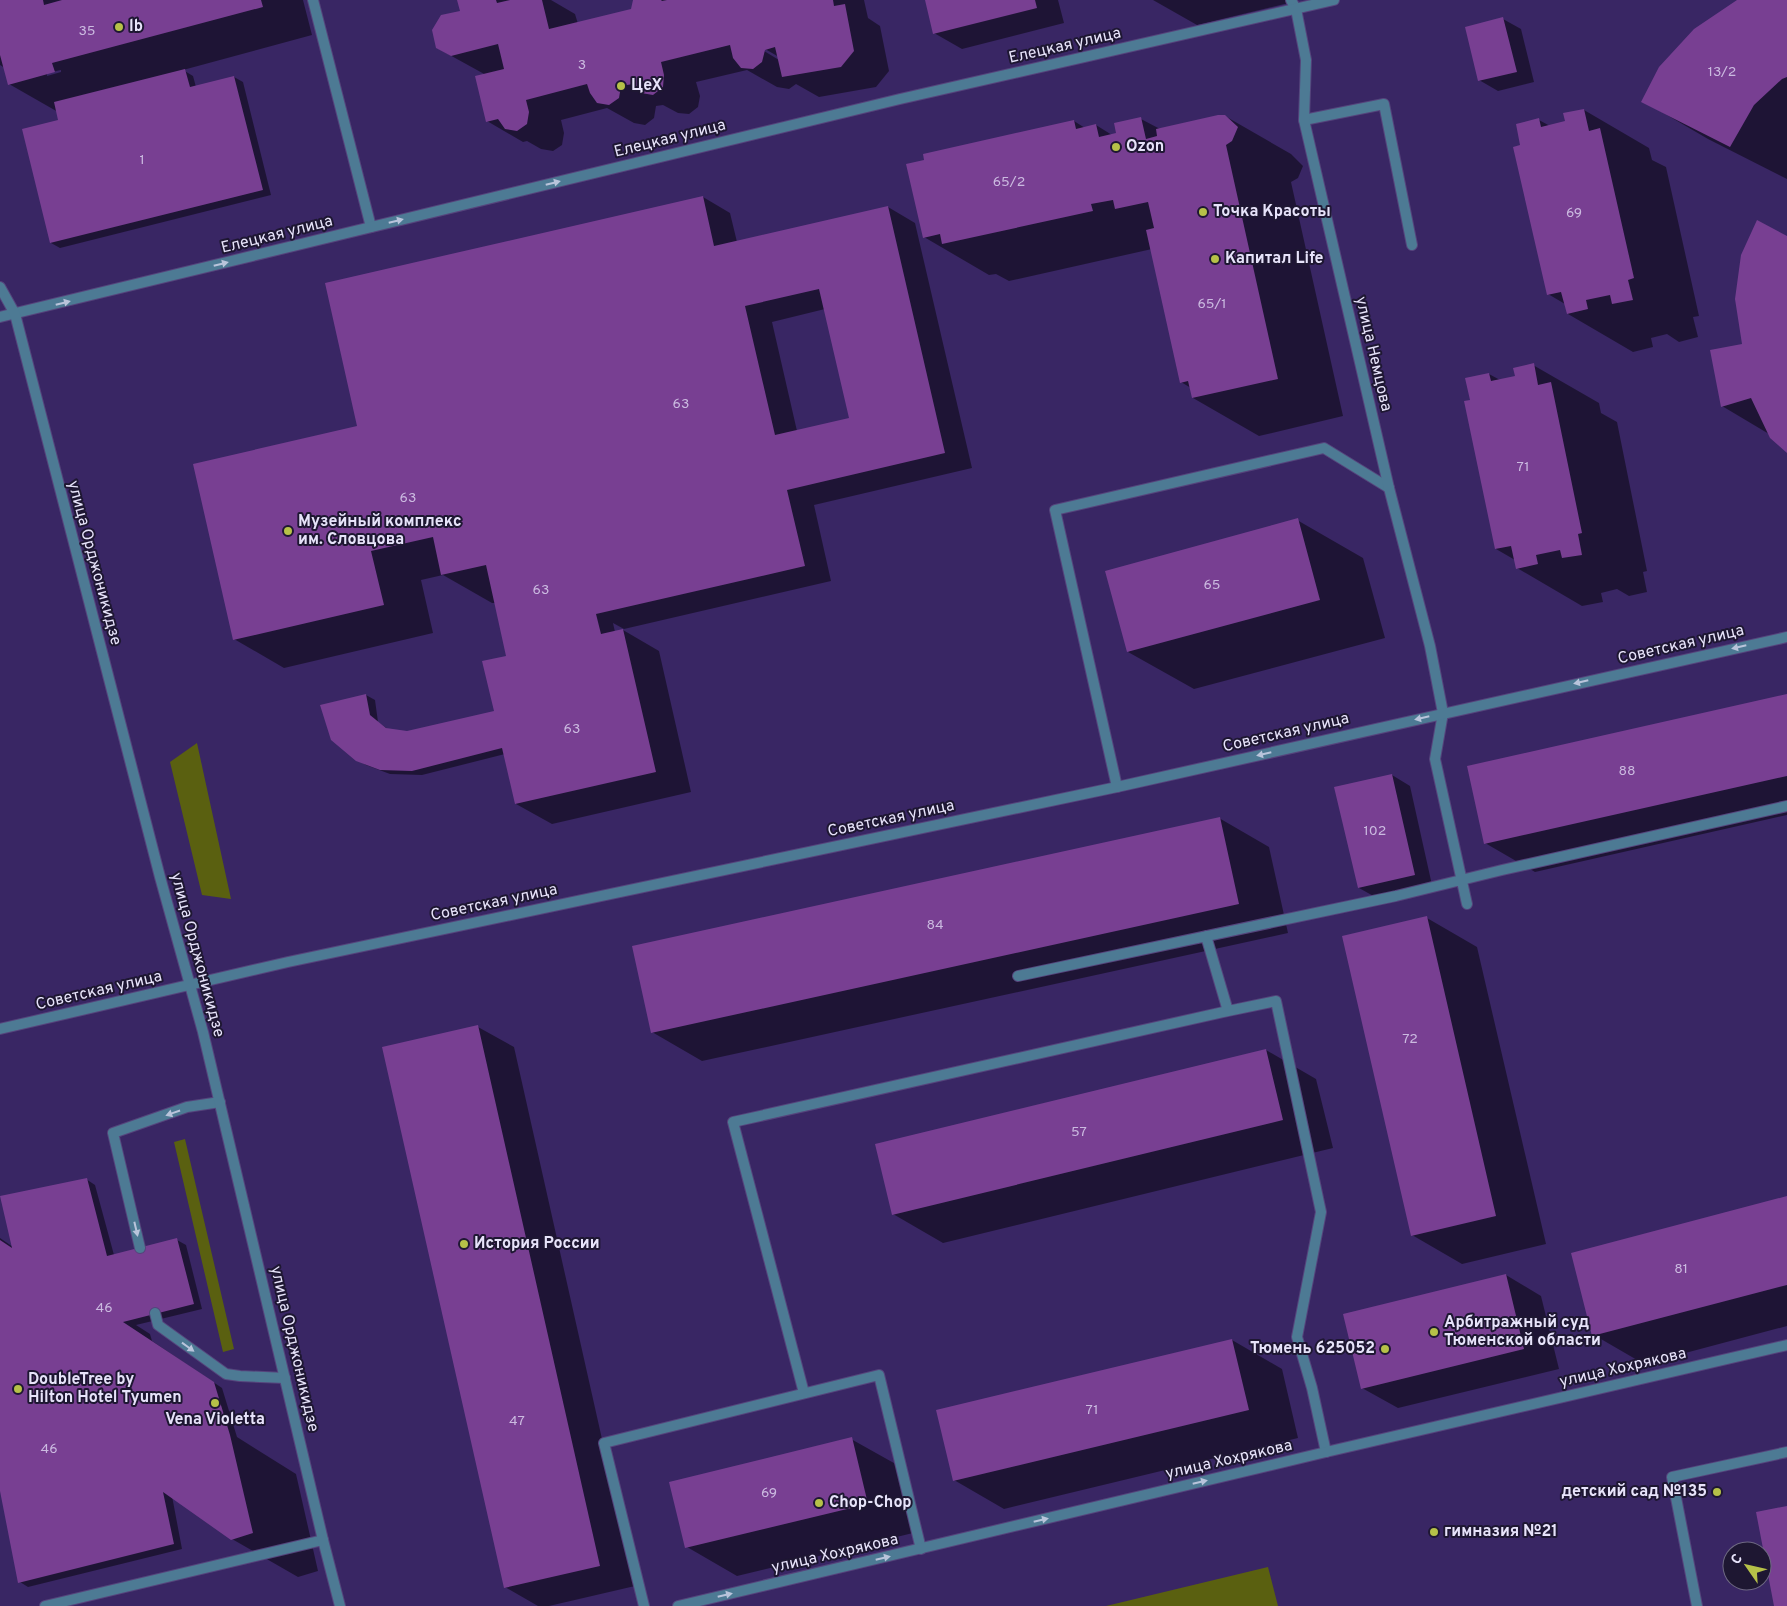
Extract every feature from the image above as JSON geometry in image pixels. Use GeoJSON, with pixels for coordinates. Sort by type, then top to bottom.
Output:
{"type":"FeatureCollection","features":[{"type":"Feature","properties":{"kind":"street"},"geometry":{"type":"LineString","coordinates":[[312,0],[372,227]]}},
{"type":"Feature","properties":{"kind":"street","name":"Елецкая улица"},"geometry":{"type":"LineString","coordinates":[[0,317],[1293,4],[1334,0]]}},
{"type":"Feature","properties":{"kind":"street","name":"улица Немцова"},"geometry":{"type":"LineString","coordinates":[[1293,4],[1306,60],[1304,120],[1389,488],[1430,646],[1443,713]]}},
{"type":"Feature","properties":{"kind":"street"},"geometry":{"type":"LineString","coordinates":[[1304,120],[1384,104],[1412,245]]}},
{"type":"Feature","properties":{"kind":"street","name":"улица Орджоникидзе"},"geometry":{"type":"LineString","coordinates":[[0,287],[15,314],[158,868],[191,986],[340,1606]]}},
{"type":"Feature","properties":{"kind":"street"},"geometry":{"type":"LineString","coordinates":[[1118,787],[1055,510],[1324,448],[1389,488]]}},
{"type":"Feature","properties":{"kind":"street","name":"Советская улица"},"geometry":{"type":"LineString","coordinates":[[0,1029],[298,960],[1118,787],[1787,637]]}},
{"type":"Feature","properties":{"kind":"street"},"geometry":{"type":"LineString","coordinates":[[1443,713],[1435,759],[1467,904]]}},
{"type":"Feature","properties":{"kind":"street"},"geometry":{"type":"LineString","coordinates":[[1018,976],[1396,896],[1787,806]]}},
{"type":"Feature","properties":{"kind":"street"},"geometry":{"type":"LineString","coordinates":[[1206,936],[1228,1011]]}},
{"type":"Feature","properties":{"kind":"street"},"geometry":{"type":"LineString","coordinates":[[804,1393],[733,1122],[1276,1001],[1321,1212],[1297,1337],[1312,1388],[1326,1452]]}},
{"type":"Feature","properties":{"kind":"street"},"geometry":{"type":"LineString","coordinates":[[140,1248],[113,1133],[187,1108],[220,1102]]}},
{"type":"Feature","properties":{"kind":"street"},"geometry":{"type":"LineString","coordinates":[[155,1313],[158,1325],[226,1374],[285,1378]]}},
{"type":"Feature","properties":{"kind":"street","name":"улица Хохрякова"},"geometry":{"type":"LineString","coordinates":[[678,1606],[1787,1345]]}},
{"type":"Feature","properties":{"kind":"street"},"geometry":{"type":"LineString","coordinates":[[644,1606],[604,1443],[879,1375],[921,1549]]}},
{"type":"Feature","properties":{"kind":"street"},"geometry":{"type":"LineString","coordinates":[[1697,1606],[1672,1477],[1787,1452]]}},
{"type":"Feature","properties":{"kind":"street"},"geometry":{"type":"LineString","coordinates":[[45,1606],[323,1540]]}},
{"type":"Feature","properties":{"kind":"green space"},"geometry":{"type":"Polygon","coordinates":[[[197,743],[231,899],[202,895],[170,762],[197,743]]]}},
{"type":"Feature","properties":{"kind":"green space"},"geometry":{"type":"Polygon","coordinates":[[[185,1139],[234,1349],[223,1352],[174,1142],[185,1139]]]}},
{"type":"Feature","properties":{"kind":"green space"},"geometry":{"type":"Polygon","coordinates":[[[1268,1567],[1278,1606],[1106,1606],[1268,1567]]]}},
{"type":"Feature","properties":{"kind":"building"},"geometry":{"type":"Polygon","coordinates":[[[0,0],[43,0],[44,5],[62,0],[261,0],[263,7],[52,63],[55,72],[8,85],[0,55],[0,0]]]}},
{"type":"Feature","properties":{"kind":"building"},"geometry":{"type":"Polygon","coordinates":[[[457,0],[496,0],[497,3],[510,0],[542,0],[549,29],[631,9],[633,0],[833,0],[834,6],[845,4],[854,51],[841,67],[782,77],[775,47],[765,50],[762,62],[753,69],[741,68],[733,58],[730,45],[661,62],[664,75],[663,87],[653,95],[641,93],[633,84],[621,86],[619,98],[609,105],[597,103],[590,93],[587,84],[526,100],[529,112],[527,124],[517,131],[505,129],[498,119],[486,122],[475,76],[504,69],[498,44],[451,56],[436,48],[432,30],[441,15],[460,11],[457,0]]]}},
{"type":"Feature","properties":{"kind":"building"},"geometry":{"type":"Polygon","coordinates":[[[925,0],[1035,0],[1037,8],[933,34],[925,0]]]}},
{"type":"Feature","properties":{"kind":"building"},"geometry":{"type":"Polygon","coordinates":[[[1737,0],[1787,0],[1787,77],[1782,79],[1754,105],[1730,147],[1641,102],[1659,67],[1694,29],[1737,0]]]}},
{"type":"Feature","properties":{"kind":"building"},"geometry":{"type":"Polygon","coordinates":[[[1503,17],[1517,72],[1478,81],[1465,27],[1503,17]]]}},
{"type":"Feature","properties":{"kind":"building"},"geometry":{"type":"Polygon","coordinates":[[[185,69],[190,87],[234,76],[263,190],[50,243],[22,129],[58,120],[54,102],[185,69]]]}},
{"type":"Feature","properties":{"kind":"building"},"geometry":{"type":"Polygon","coordinates":[[[1584,109],[1589,131],[1600,128],[1634,278],[1628,280],[1633,300],[1612,304],[1610,295],[1586,300],[1588,309],[1567,314],[1561,292],[1547,295],[1513,147],[1520,145],[1516,124],[1539,118],[1541,127],[1565,121],[1563,113],[1584,109]]]}},
{"type":"Feature","properties":{"kind":"building"},"geometry":{"type":"Polygon","coordinates":[[[1225,115],[1238,127],[1232,141],[1226,145],[1278,379],[1192,398],[1188,381],[1180,383],[1146,230],[1154,228],[1148,202],[1115,209],[1113,200],[1091,204],[1093,211],[942,244],[940,234],[923,238],[906,164],[924,160],[923,154],[1074,120],[1076,129],[1096,124],[1099,137],[1116,133],[1114,123],[1141,117],[1146,139],[1157,136],[1156,129],[1225,115]]]}},
{"type":"Feature","properties":{"kind":"building"},"geometry":{"type":"Polygon","coordinates":[[[703,196],[714,246],[888,206],[945,453],[787,490],[805,566],[596,614],[601,634],[623,629],[656,772],[515,804],[502,748],[412,771],[380,770],[356,761],[331,740],[320,705],[366,694],[370,715],[386,728],[407,731],[494,711],[482,661],[506,656],[486,565],[441,575],[433,537],[371,551],[384,605],[233,640],[193,464],[357,426],[325,283],[703,196]],[[819,289],[745,306],[775,435],[849,418],[819,289]]]}},
{"type":"Feature","properties":{"kind":"building"},"geometry":{"type":"Polygon","coordinates":[[[1757,220],[1787,236],[1787,453],[1770,438],[1751,398],[1721,407],[1710,350],[1742,344],[1735,299],[1741,255],[1757,220]]]}},
{"type":"Feature","properties":{"kind":"building"},"geometry":{"type":"Polygon","coordinates":[[[1534,363],[1538,385],[1551,382],[1582,533],[1578,534],[1582,555],[1562,558],[1560,550],[1536,555],[1538,564],[1516,569],[1511,546],[1495,549],[1464,401],[1470,400],[1465,378],[1489,373],[1491,381],[1515,376],[1513,368],[1534,363]]]}},
{"type":"Feature","properties":{"kind":"building"},"geometry":{"type":"Polygon","coordinates":[[[1298,518],[1320,600],[1127,652],[1105,571],[1298,518]]]}},
{"type":"Feature","properties":{"kind":"building"},"geometry":{"type":"Polygon","coordinates":[[[1787,694],[1787,776],[1484,844],[1467,766],[1787,694]]]}},
{"type":"Feature","properties":{"kind":"building"},"geometry":{"type":"Polygon","coordinates":[[[1392,774],[1415,875],[1358,888],[1334,787],[1392,774]]]}},
{"type":"Feature","properties":{"kind":"building"},"geometry":{"type":"Polygon","coordinates":[[[1220,817],[1239,904],[651,1033],[632,946],[1220,817]]]}},
{"type":"Feature","properties":{"kind":"building"},"geometry":{"type":"Polygon","coordinates":[[[1427,916],[1496,1216],[1411,1236],[1342,936],[1427,916]]]}},
{"type":"Feature","properties":{"kind":"building"},"geometry":{"type":"Polygon","coordinates":[[[478,1025],[600,1566],[504,1588],[382,1047],[478,1025]]]}},
{"type":"Feature","properties":{"kind":"building"},"geometry":{"type":"Polygon","coordinates":[[[1266,1049],[1283,1120],[892,1215],[875,1144],[1266,1049]]]}},
{"type":"Feature","properties":{"kind":"building"},"geometry":{"type":"Polygon","coordinates":[[[87,1178],[107,1256],[177,1238],[194,1304],[123,1322],[214,1382],[230,1435],[253,1533],[231,1540],[163,1492],[174,1544],[18,1583],[0,1491],[0,1240],[12,1248],[0,1196],[87,1178]]]}},
{"type":"Feature","properties":{"kind":"building"},"geometry":{"type":"Polygon","coordinates":[[[1787,1196],[1787,1285],[1592,1336],[1571,1253],[1787,1196]]]}},
{"type":"Feature","properties":{"kind":"building","name":"Арбитражный суд Тюменской области"},"geometry":{"type":"Polygon","coordinates":[[[1506,1274],[1524,1349],[1361,1389],[1343,1314],[1506,1274]]]}},
{"type":"Feature","properties":{"kind":"building"},"geometry":{"type":"Polygon","coordinates":[[[1232,1339],[1249,1410],[953,1481],[936,1410],[1232,1339]]]}},
{"type":"Feature","properties":{"kind":"building"},"geometry":{"type":"Polygon","coordinates":[[[852,1437],[868,1504],[685,1548],[669,1482],[852,1437]]]}},
{"type":"Feature","properties":{"kind":"building"},"geometry":{"type":"Polygon","coordinates":[[[1787,1506],[1787,1606],[1774,1606],[1771,1591],[1772,1541],[1762,1541],[1756,1512],[1787,1506]]]}},
{"type":"Feature","properties":{"kind":"place","name":"lb"},"geometry":{"type":"Point","coordinates":[119,27]}},
{"type":"Feature","properties":{"kind":"place","name":"ЦеХ"},"geometry":{"type":"Point","coordinates":[621,86]}},
{"type":"Feature","properties":{"kind":"place","name":"Ozon"},"geometry":{"type":"Point","coordinates":[1116,147]}},
{"type":"Feature","properties":{"kind":"place","name":"Точка Красоты"},"geometry":{"type":"Point","coordinates":[1203,212]}},
{"type":"Feature","properties":{"kind":"place","name":"Капитал Life"},"geometry":{"type":"Point","coordinates":[1215,259]}},
{"type":"Feature","properties":{"kind":"place","name":"Музейный комплекс им. Словцова"},"geometry":{"type":"Point","coordinates":[288,531]}},
{"type":"Feature","properties":{"kind":"place","name":"История России"},"geometry":{"type":"Point","coordinates":[464,1244]}},
{"type":"Feature","properties":{"kind":"place","name":"Арбитражный суд Тюменской области"},"geometry":{"type":"Point","coordinates":[1434,1332]}},
{"type":"Feature","properties":{"kind":"place","name":"Тюмень 625052"},"geometry":{"type":"Point","coordinates":[1385,1349]}},
{"type":"Feature","properties":{"kind":"place","name":"DoubleTree by Hilton Hotel Tyumen"},"geometry":{"type":"Point","coordinates":[18,1389]}},
{"type":"Feature","properties":{"kind":"place","name":"Vena Violetta"},"geometry":{"type":"Point","coordinates":[215,1403]}},
{"type":"Feature","properties":{"kind":"place","name":"детский сад №135"},"geometry":{"type":"Point","coordinates":[1717,1492]}},
{"type":"Feature","properties":{"kind":"place","name":"Chop-Chop"},"geometry":{"type":"Point","coordinates":[819,1503]}},
{"type":"Feature","properties":{"kind":"place","name":"гимназия №21"},"geometry":{"type":"Point","coordinates":[1434,1532]}}]}
